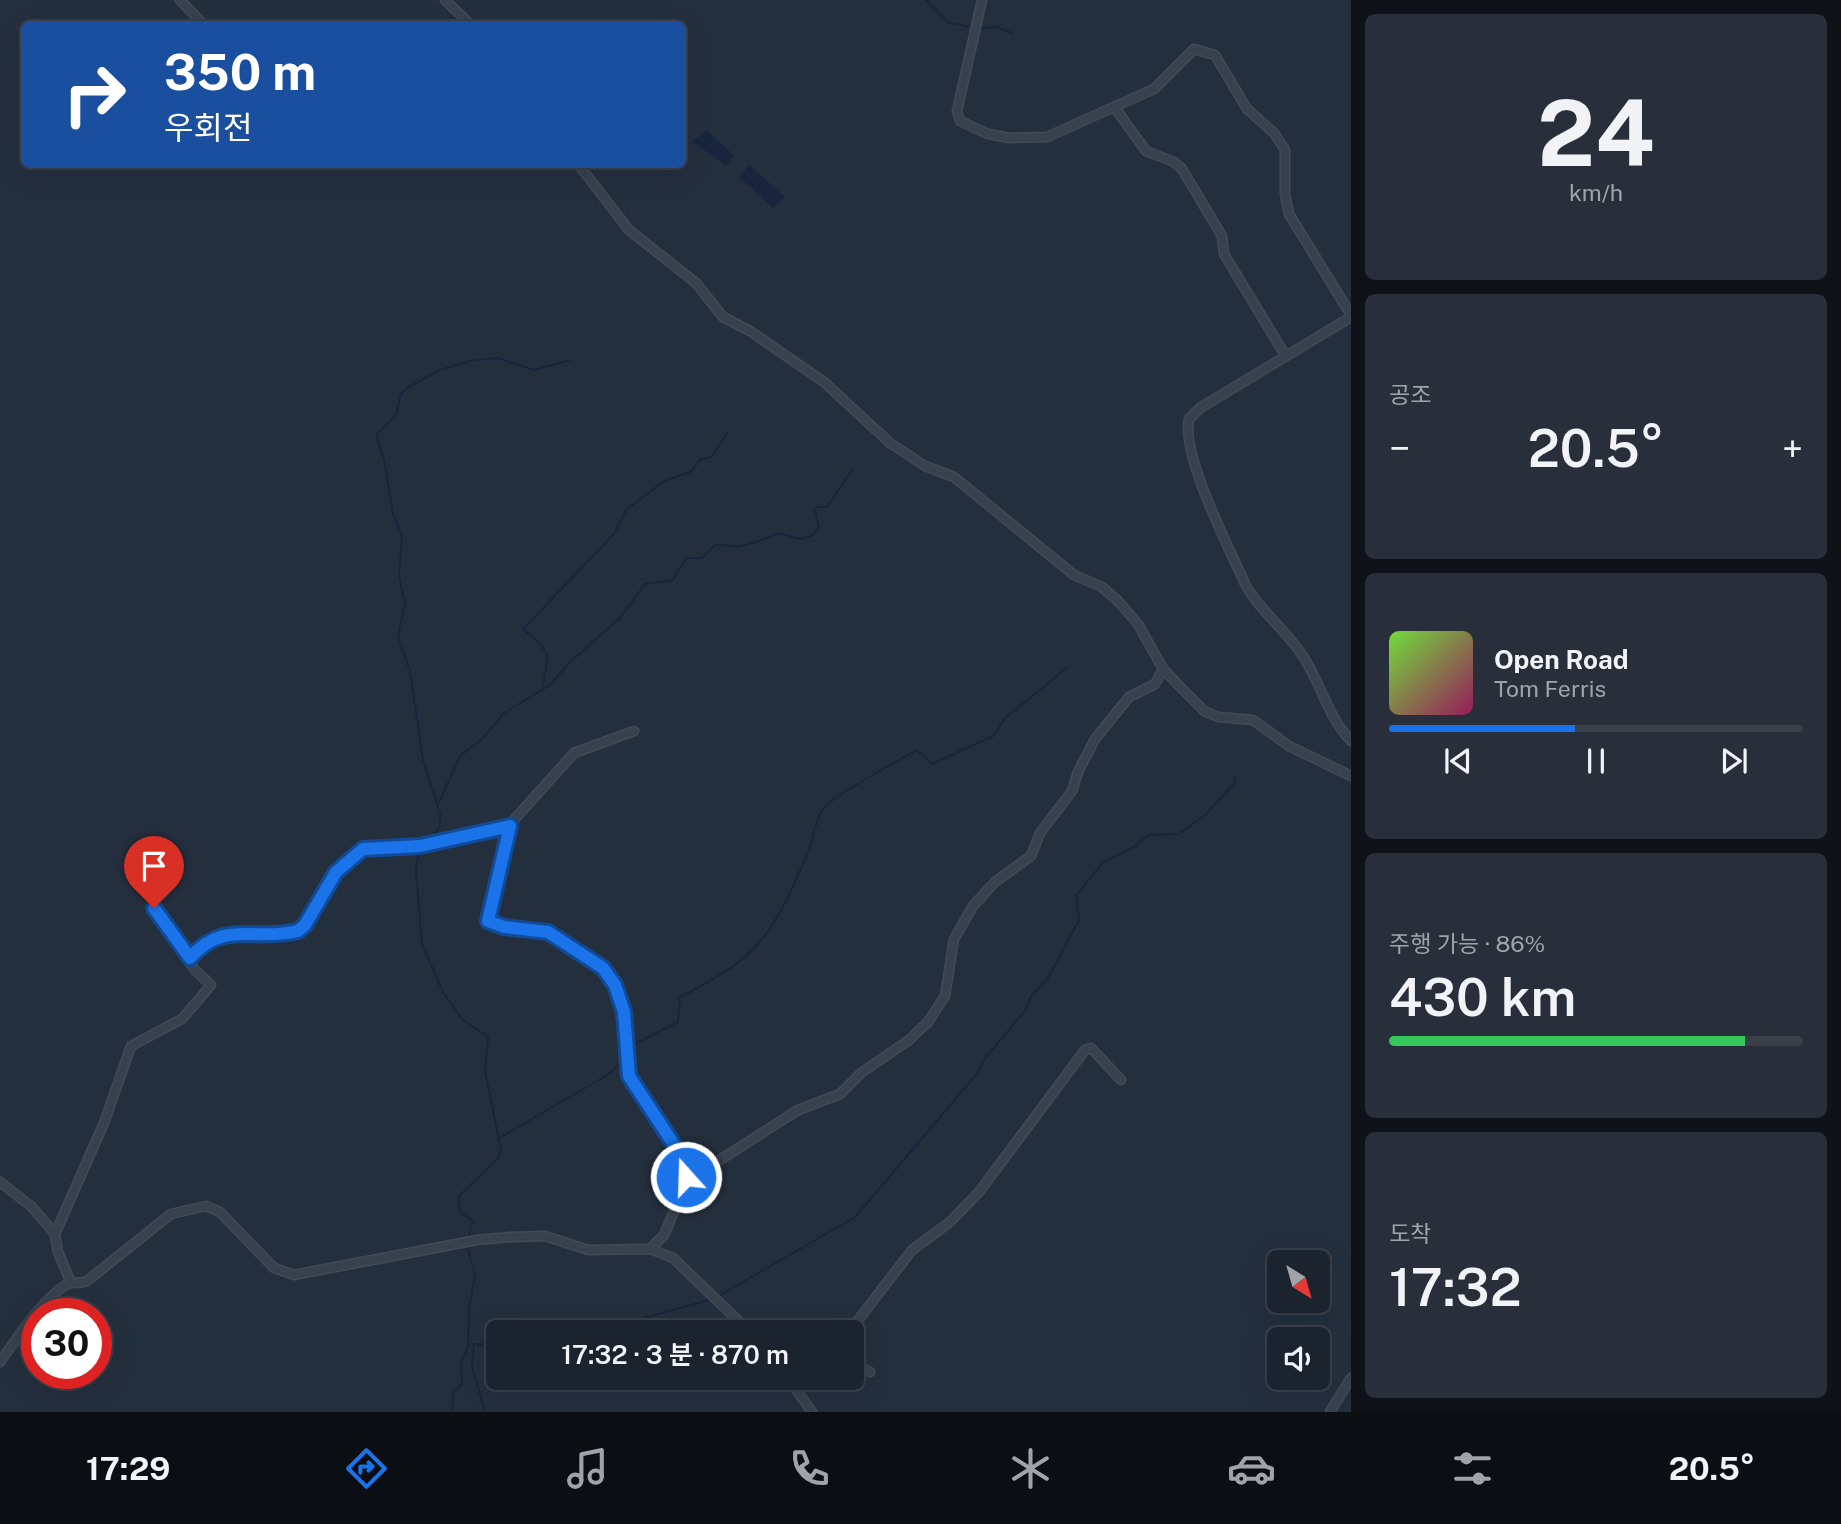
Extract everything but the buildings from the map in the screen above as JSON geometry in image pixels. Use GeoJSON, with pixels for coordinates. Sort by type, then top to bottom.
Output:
{"type":"FeatureCollection","features":[{"type":"Feature","properties":{"kind":"street"},"geometry":{"type":"LineString","coordinates":[[180,0],[200,21]]}},
{"type":"Feature","properties":{"kind":"street"},"geometry":{"type":"LineString","coordinates":[[445,0],[467,21]]}},
{"type":"Feature","properties":{"kind":"street"},"geometry":{"type":"LineString","coordinates":[[982,0],[957,106],[960,121],[988,134],[1025,140],[1059,133],[1154,89],[1194,49],[1204,50],[1218,58],[1247,109],[1283,145],[1287,172],[1285,200],[1289,214],[1351,316],[1193,414],[1188,424],[1189,443],[1250,593],[1300,652],[1328,712],[1351,741]]}},
{"type":"Feature","properties":{"kind":"street"},"geometry":{"type":"LineString","coordinates":[[1115,108],[1146,151],[1174,162],[1182,169],[1222,236],[1224,254],[1285,355]]}},
{"type":"Feature","properties":{"kind":"street"},"geometry":{"type":"LineString","coordinates":[[581,168],[629,230],[696,283],[723,317],[750,331],[824,382],[890,443],[925,466],[954,477],[1074,575],[1109,593],[1138,624],[1163,669],[1204,711],[1218,717],[1253,720],[1289,746],[1351,776]]}},
{"type":"Feature","properties":{"kind":"street"},"geometry":{"type":"LineString","coordinates":[[684,1186],[798,1110],[840,1094],[861,1073],[909,1040],[928,1022],[943,1002],[954,939],[973,906],[995,882],[1031,856],[1040,833],[1072,791],[1078,772],[1096,738],[1129,697],[1155,684],[1163,669]]}},
{"type":"Feature","properties":{"kind":"street"},"geometry":{"type":"LineString","coordinates":[[634,731],[574,753],[510,826],[488,921],[504,927],[548,932],[603,968],[610,976],[620,998],[627,1029],[629,1076],[686,1164],[684,1186],[664,1235],[664,1243],[673,1258],[738,1320]]}},
{"type":"Feature","properties":{"kind":"street"},"geometry":{"type":"LineString","coordinates":[[190,958],[207,941],[222,935],[298,931],[305,925],[336,872],[363,849],[420,846],[510,826]]}},
{"type":"Feature","properties":{"kind":"street"},"geometry":{"type":"LineString","coordinates":[[55,1234],[104,1123],[131,1046],[182,1019],[211,985],[195,970],[190,958],[154,908]]}},
{"type":"Feature","properties":{"kind":"street"},"geometry":{"type":"LineString","coordinates":[[858,1320],[912,1250],[950,1222],[979,1192],[1085,1051],[1091,1048],[1121,1080]]}},
{"type":"Feature","properties":{"kind":"street"},"geometry":{"type":"LineString","coordinates":[[0,1182],[32,1207],[55,1234],[58,1252],[71,1283]]}},
{"type":"Feature","properties":{"kind":"street"},"geometry":{"type":"LineString","coordinates":[[0,1362],[40,1308],[71,1283],[87,1281],[171,1214],[206,1206],[220,1212],[274,1268],[290,1274],[378,1261],[477,1240],[511,1237],[545,1236],[594,1251],[650,1249],[673,1258]]}},
{"type":"Feature","properties":{"kind":"street"},"geometry":{"type":"LineString","coordinates":[[650,1249],[664,1235]]}},
{"type":"Feature","properties":{"kind":"street"},"geometry":{"type":"LineString","coordinates":[[864,1369],[870,1372]]}},
{"type":"Feature","properties":{"kind":"street"},"geometry":{"type":"LineString","coordinates":[[1331,1412],[1351,1378]]}},
{"type":"Feature","properties":{"kind":"street"},"geometry":{"type":"LineString","coordinates":[[797,1390],[812,1412]]}},
{"type":"Feature","properties":{"kind":"water"},"geometry":{"type":"Polygon","coordinates":[[[707,131],[734,155],[726,166],[692,141],[707,131]]]}},
{"type":"Feature","properties":{"kind":"water"},"geometry":{"type":"Polygon","coordinates":[[[749,165],[785,197],[773,208],[739,177],[749,165]]]}},
{"type":"Feature","properties":{"kind":"waterway"},"geometry":{"type":"LineString","coordinates":[[926,0],[949,23],[972,27]]}},
{"type":"Feature","properties":{"kind":"waterway"},"geometry":{"type":"LineString","coordinates":[[980,28],[996,27],[1012,33]]}},
{"type":"Feature","properties":{"kind":"waterway"},"geometry":{"type":"LineString","coordinates":[[431,839],[440,826],[440,814],[423,760],[410,671],[398,636],[405,603],[399,576],[402,535],[393,514],[384,459],[376,435],[396,415],[401,394],[440,370],[473,360],[498,358],[534,370],[570,360]]}},
{"type":"Feature","properties":{"kind":"waterway"},"geometry":{"type":"LineString","coordinates":[[542,691],[548,657],[541,644],[523,629],[614,534],[626,510],[664,481],[690,472],[701,459],[711,457],[728,432]]}},
{"type":"Feature","properties":{"kind":"waterway"},"geometry":{"type":"LineString","coordinates":[[438,805],[460,756],[483,738],[504,713],[550,685],[569,663],[620,618],[645,584],[673,580],[686,558],[702,558],[715,545],[743,545],[778,533],[801,539],[813,535],[819,527],[815,510],[817,507],[827,507],[853,468]]}},
{"type":"Feature","properties":{"kind":"waterway"},"geometry":{"type":"LineString","coordinates":[[631,1046],[678,1022],[680,997],[729,969],[760,941],[784,905],[807,855],[819,817],[826,806],[869,777],[917,750],[932,764],[995,735],[1004,719],[1068,667]]}},
{"type":"Feature","properties":{"kind":"waterway"},"geometry":{"type":"LineString","coordinates":[[719,1296],[855,1217],[976,1075],[986,1057],[1025,1011],[1031,996],[1048,978],[1079,920],[1076,896],[1103,862],[1132,848],[1149,835],[1179,834],[1205,815],[1234,784],[1235,777]]}},
{"type":"Feature","properties":{"kind":"waterway"},"geometry":{"type":"LineString","coordinates":[[423,849],[417,859],[416,872],[422,944],[443,992],[462,1019],[488,1037],[485,1071],[501,1150],[498,1158],[459,1196],[460,1212],[473,1221],[468,1240]]}},
{"type":"Feature","properties":{"kind":"waterway"},"geometry":{"type":"LineString","coordinates":[[501,1137],[604,1077],[623,1062]]}},
{"type":"Feature","properties":{"kind":"waterway"},"geometry":{"type":"LineString","coordinates":[[452,1412],[453,1393],[462,1384],[461,1363],[468,1347],[469,1308],[475,1276],[467,1246]]}},
{"type":"Feature","properties":{"kind":"waterway"},"geometry":{"type":"LineString","coordinates":[[636,1320],[709,1300]]}},
{"type":"Feature","properties":{"kind":"waterway"},"geometry":{"type":"LineString","coordinates":[[469,1344],[486,1345]]}},
{"type":"Feature","properties":{"kind":"waterway"},"geometry":{"type":"LineString","coordinates":[[474,1346],[472,1366],[485,1412]]}},
{"type":"Feature","properties":{"kind":"route"},"geometry":{"type":"LineString","coordinates":[[154,908],[190,958],[207,941],[222,935],[298,931],[305,925],[336,872],[363,849],[420,846],[510,826],[488,921],[504,927],[548,932],[565,941],[610,976],[624,1012],[629,1046],[626,1064],[629,1076],[684,1160],[686,1177]]}}]}
